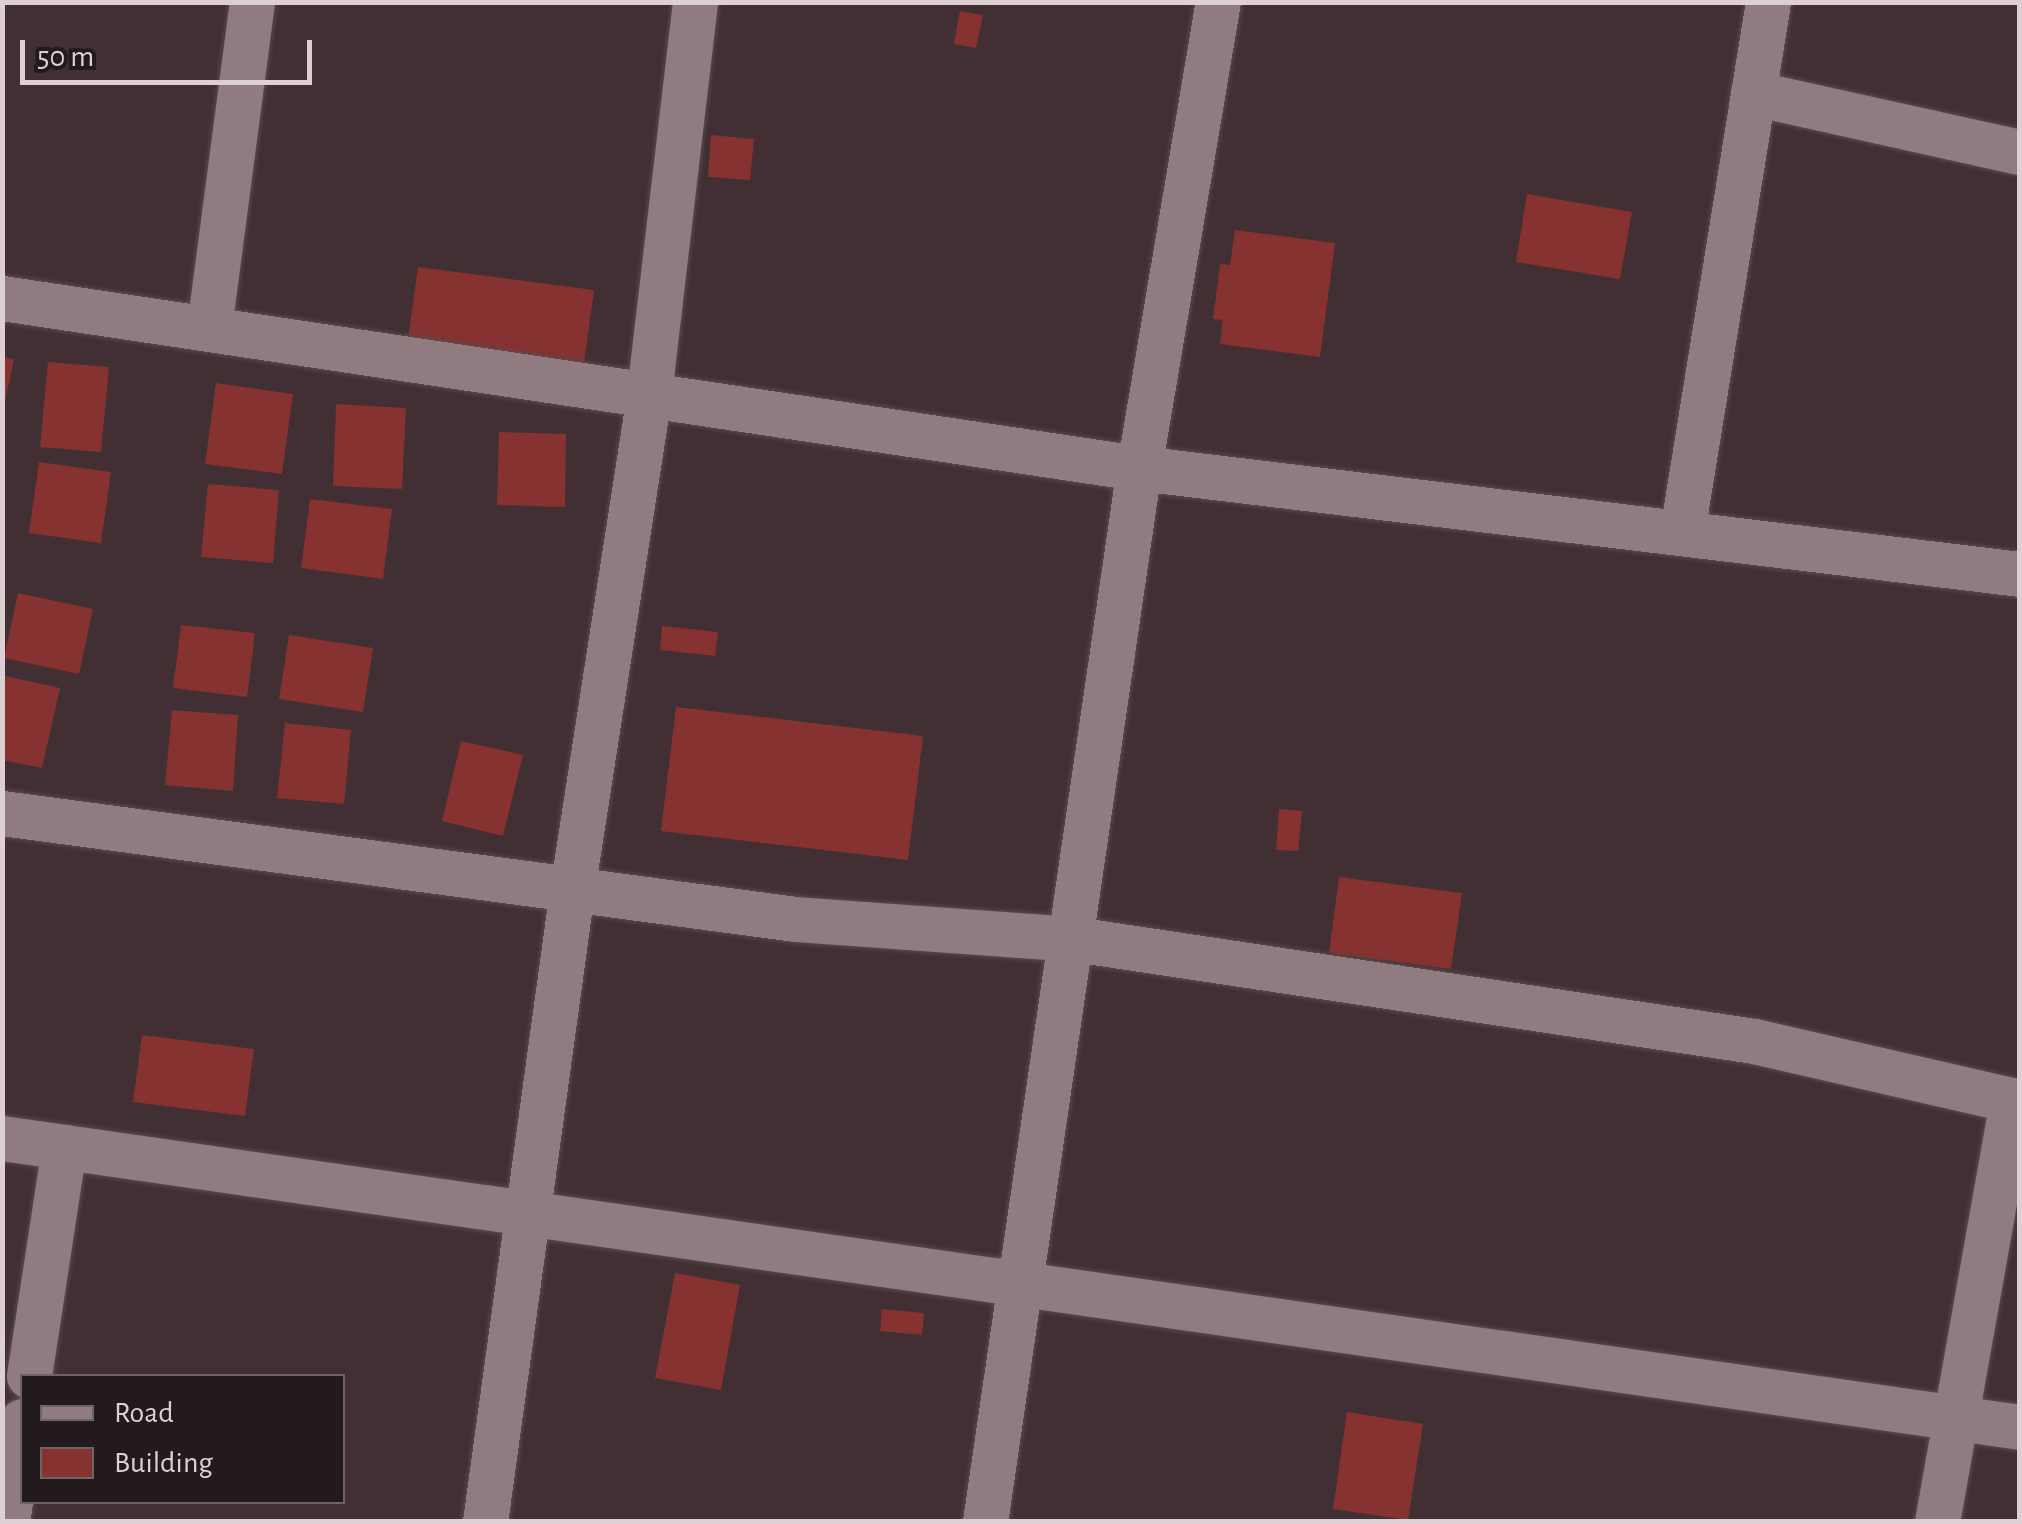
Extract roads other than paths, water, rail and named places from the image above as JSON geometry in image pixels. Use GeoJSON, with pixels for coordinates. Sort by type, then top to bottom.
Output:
{"type":"FeatureCollection","features":[{"type":"Feature","properties":{"kind":"street"},"geometry":{"type":"LineString","coordinates":[[208,328],[252,2]]}},
{"type":"Feature","properties":{"kind":"street"},"geometry":{"type":"LineString","coordinates":[[486,1522],[572,890],[649,395],[694,2]]}},
{"type":"Feature","properties":{"kind":"street"},"geometry":{"type":"LineString","coordinates":[[985,1522],[1074,939],[1139,468],[1218,2]]}},
{"type":"Feature","properties":{"kind":"street"},"geometry":{"type":"LineString","coordinates":[[1682,532],[1768,2]]}},
{"type":"Feature","properties":{"kind":"street"},"geometry":{"type":"LineString","coordinates":[[1753,93],[2020,152]]}},
{"type":"Feature","properties":{"kind":"street"},"geometry":{"type":"LineString","coordinates":[[2,298],[1139,468],[2020,574]]}},
{"type":"Feature","properties":{"kind":"street"},"geometry":{"type":"LineString","coordinates":[[2,814],[794,920],[1074,939],[1754,1040],[2016,1102],[1994,1186],[1988,1262],[1951,1419],[1938,1522]]}},
{"type":"Feature","properties":{"kind":"street"},"geometry":{"type":"LineString","coordinates":[[2,1138],[1024,1281],[2020,1427]]}},
{"type":"Feature","properties":{"kind":"street"},"geometry":{"type":"LineString","coordinates":[[29,1374],[64,1147]]}},
{"type":"Feature","properties":{"kind":"street"},"geometry":{"type":"LineString","coordinates":[[8,1522],[20,1436]]}}]}
